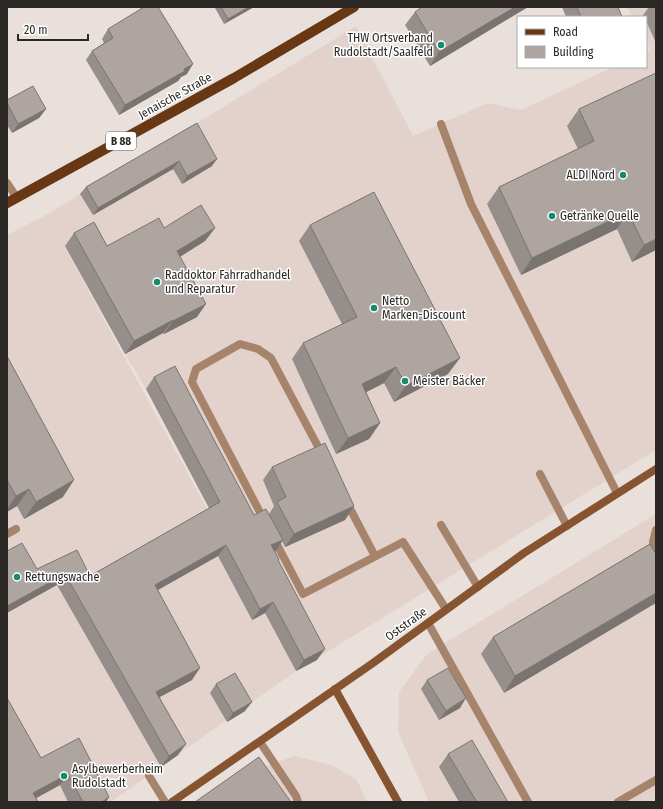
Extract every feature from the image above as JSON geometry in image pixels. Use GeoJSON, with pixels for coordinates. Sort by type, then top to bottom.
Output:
{"type":"FeatureCollection","features":[{"type":"Feature","properties":{"kind":"main road","name":"Jenaische Straße"},"geometry":{"type":"LineString","coordinates":[[7,203],[234,78],[354,7]]}},
{"type":"Feature","properties":{"kind":"street","name":"Oststraße"},"geometry":{"type":"LineString","coordinates":[[172,802],[373,663],[524,553],[617,493],[656,470]]}},
{"type":"Feature","properties":{"kind":"street"},"geometry":{"type":"LineString","coordinates":[[335,689],[398,802]]}},
{"type":"Feature","properties":{"kind":"lane"},"geometry":{"type":"LineString","coordinates":[[441,124],[471,204],[617,493]]}},
{"type":"Feature","properties":{"kind":"lane"},"geometry":{"type":"LineString","coordinates":[[7,183],[17,198]]}},
{"type":"Feature","properties":{"kind":"lane"},"geometry":{"type":"LineString","coordinates":[[326,461],[271,358],[258,349],[240,344],[196,369],[192,382],[303,594],[403,542],[446,609]]}},
{"type":"Feature","properties":{"kind":"lane"},"geometry":{"type":"LineString","coordinates":[[540,474],[567,526]]}},
{"type":"Feature","properties":{"kind":"lane"},"geometry":{"type":"LineString","coordinates":[[343,495],[374,556]]}},
{"type":"Feature","properties":{"kind":"lane"},"geometry":{"type":"LineString","coordinates":[[441,525],[478,587]]}},
{"type":"Feature","properties":{"kind":"lane"},"geometry":{"type":"LineString","coordinates":[[7,534],[16,529]]}},
{"type":"Feature","properties":{"kind":"lane"},"geometry":{"type":"LineString","coordinates":[[656,530],[653,542],[656,550]]}},
{"type":"Feature","properties":{"kind":"lane"},"geometry":{"type":"LineString","coordinates":[[428,623],[528,802]]}},
{"type":"Feature","properties":{"kind":"lane"},"geometry":{"type":"LineString","coordinates":[[260,742],[296,796],[298,802]]}},
{"type":"Feature","properties":{"kind":"lane"},"geometry":{"type":"LineString","coordinates":[[149,776],[165,802]]}},
{"type":"Feature","properties":{"kind":"lane"},"geometry":{"type":"LineString","coordinates":[[618,802],[656,780]]}},
{"type":"Feature","properties":{"kind":"shaded area"},"geometry":{"type":"Polygon","coordinates":[[[627,7],[656,7],[656,450],[296,671],[111,802],[7,802],[7,235],[46,215],[356,26],[413,136],[488,103],[521,110],[611,68],[647,68],[647,51],[650,49],[647,43],[647,16],[632,16],[627,7]],[[54,228],[271,626],[146,389],[54,228]]]}},
{"type":"Feature","properties":{"kind":"shaded area"},"geometry":{"type":"Polygon","coordinates":[[[656,514],[656,802],[429,802],[398,732],[399,692],[427,654],[656,514]]]}},
{"type":"Feature","properties":{"kind":"shaded area"},"geometry":{"type":"Polygon","coordinates":[[[294,756],[332,765],[357,780],[367,802],[206,802],[247,773],[294,756]]]}},
{"type":"Feature","properties":{"kind":"building"},"geometry":{"type":"Polygon","coordinates":[[[144,7],[158,7],[193,64],[184,69],[185,71],[125,105],[92,51],[113,38],[108,29],[144,7]]]}},
{"type":"Feature","properties":{"kind":"building"},"geometry":{"type":"Polygon","coordinates":[[[221,7],[249,7],[228,19],[221,7]]]}},
{"type":"Feature","properties":{"kind":"building","name":"THW Ortsverband Rudolstadt/Saalfeld"},"geometry":{"type":"Polygon","coordinates":[[[422,7],[515,7],[439,52],[415,12],[422,7]]]}},
{"type":"Feature","properties":{"kind":"building"},"geometry":{"type":"Polygon","coordinates":[[[577,7],[618,7],[622,16],[581,16],[577,7]]]}},
{"type":"Feature","properties":{"kind":"building"},"geometry":{"type":"Polygon","coordinates":[[[656,73],[656,239],[644,245],[628,212],[532,258],[499,187],[594,141],[579,109],[656,73]]]}},
{"type":"Feature","properties":{"kind":"building"},"geometry":{"type":"Polygon","coordinates":[[[33,86],[46,109],[18,124],[7,103],[7,100],[33,86]]]}},
{"type":"Feature","properties":{"kind":"building"},"geometry":{"type":"Polygon","coordinates":[[[197,123],[217,159],[187,176],[179,161],[98,208],[86,187],[197,123]]]}},
{"type":"Feature","properties":{"kind":"building"},"geometry":{"type":"Polygon","coordinates":[[[374,192],[460,358],[406,386],[396,367],[362,384],[380,423],[348,438],[303,343],[357,317],[310,225],[374,192]]]}},
{"type":"Feature","properties":{"kind":"building"},"geometry":{"type":"Polygon","coordinates":[[[201,205],[215,228],[177,251],[206,304],[134,341],[74,233],[94,222],[107,246],[159,218],[164,228],[201,205]]]}},
{"type":"Feature","properties":{"kind":"building"},"geometry":{"type":"Polygon","coordinates":[[[7,356],[74,480],[36,502],[29,489],[16,496],[7,480],[7,356]]]}},
{"type":"Feature","properties":{"kind":"building"},"geometry":{"type":"Polygon","coordinates":[[[175,366],[254,515],[266,509],[283,540],[271,545],[325,649],[304,660],[273,602],[260,609],[226,545],[155,585],[200,668],[156,692],[186,744],[169,756],[65,574],[7,606],[7,551],[22,543],[37,569],[77,550],[90,576],[220,502],[154,377],[175,366]]]}},
{"type":"Feature","properties":{"kind":"building"},"geometry":{"type":"Polygon","coordinates":[[[325,443],[354,506],[294,534],[277,502],[286,497],[272,467],[325,443]]]}},
{"type":"Feature","properties":{"kind":"building"},"geometry":{"type":"Polygon","coordinates":[[[650,544],[656,554],[656,593],[515,676],[493,637],[650,544]]]}},
{"type":"Feature","properties":{"kind":"building"},"geometry":{"type":"Polygon","coordinates":[[[448,668],[466,698],[446,711],[427,680],[448,668]]]}},
{"type":"Feature","properties":{"kind":"building"},"geometry":{"type":"Polygon","coordinates":[[[235,673],[252,702],[233,713],[216,684],[235,673]]]}},
{"type":"Feature","properties":{"kind":"building"},"geometry":{"type":"Polygon","coordinates":[[[7,698],[41,758],[79,738],[109,797],[102,802],[83,802],[68,774],[33,793],[38,802],[7,802],[7,698]]]}},
{"type":"Feature","properties":{"kind":"building"},"geometry":{"type":"Polygon","coordinates":[[[472,740],[508,802],[477,802],[448,754],[472,740]]]}},
{"type":"Feature","properties":{"kind":"building"},"geometry":{"type":"Polygon","coordinates":[[[259,757],[291,802],[195,802],[259,757]]]}},
{"type":"Feature","properties":{"kind":"place","name":"THW Ortsverband Rudolstadt/Saalfeld"},"geometry":{"type":"Point","coordinates":[441,45]}},
{"type":"Feature","properties":{"kind":"place","name":"ALDI Nord"},"geometry":{"type":"Point","coordinates":[623,175]}},
{"type":"Feature","properties":{"kind":"place","name":"Getränke Quelle"},"geometry":{"type":"Point","coordinates":[552,216]}},
{"type":"Feature","properties":{"kind":"place","name":"Raddoktor Fahrradhandel und Reparatur"},"geometry":{"type":"Point","coordinates":[157,282]}},
{"type":"Feature","properties":{"kind":"place","name":"Netto Marken-Discount"},"geometry":{"type":"Point","coordinates":[374,308]}},
{"type":"Feature","properties":{"kind":"place","name":"Meister Bäcker"},"geometry":{"type":"Point","coordinates":[405,381]}},
{"type":"Feature","properties":{"kind":"place","name":"Rettungswache"},"geometry":{"type":"Point","coordinates":[17,577]}},
{"type":"Feature","properties":{"kind":"place","name":"Asylbewerberheim Rudolstadt"},"geometry":{"type":"Point","coordinates":[64,776]}}]}
